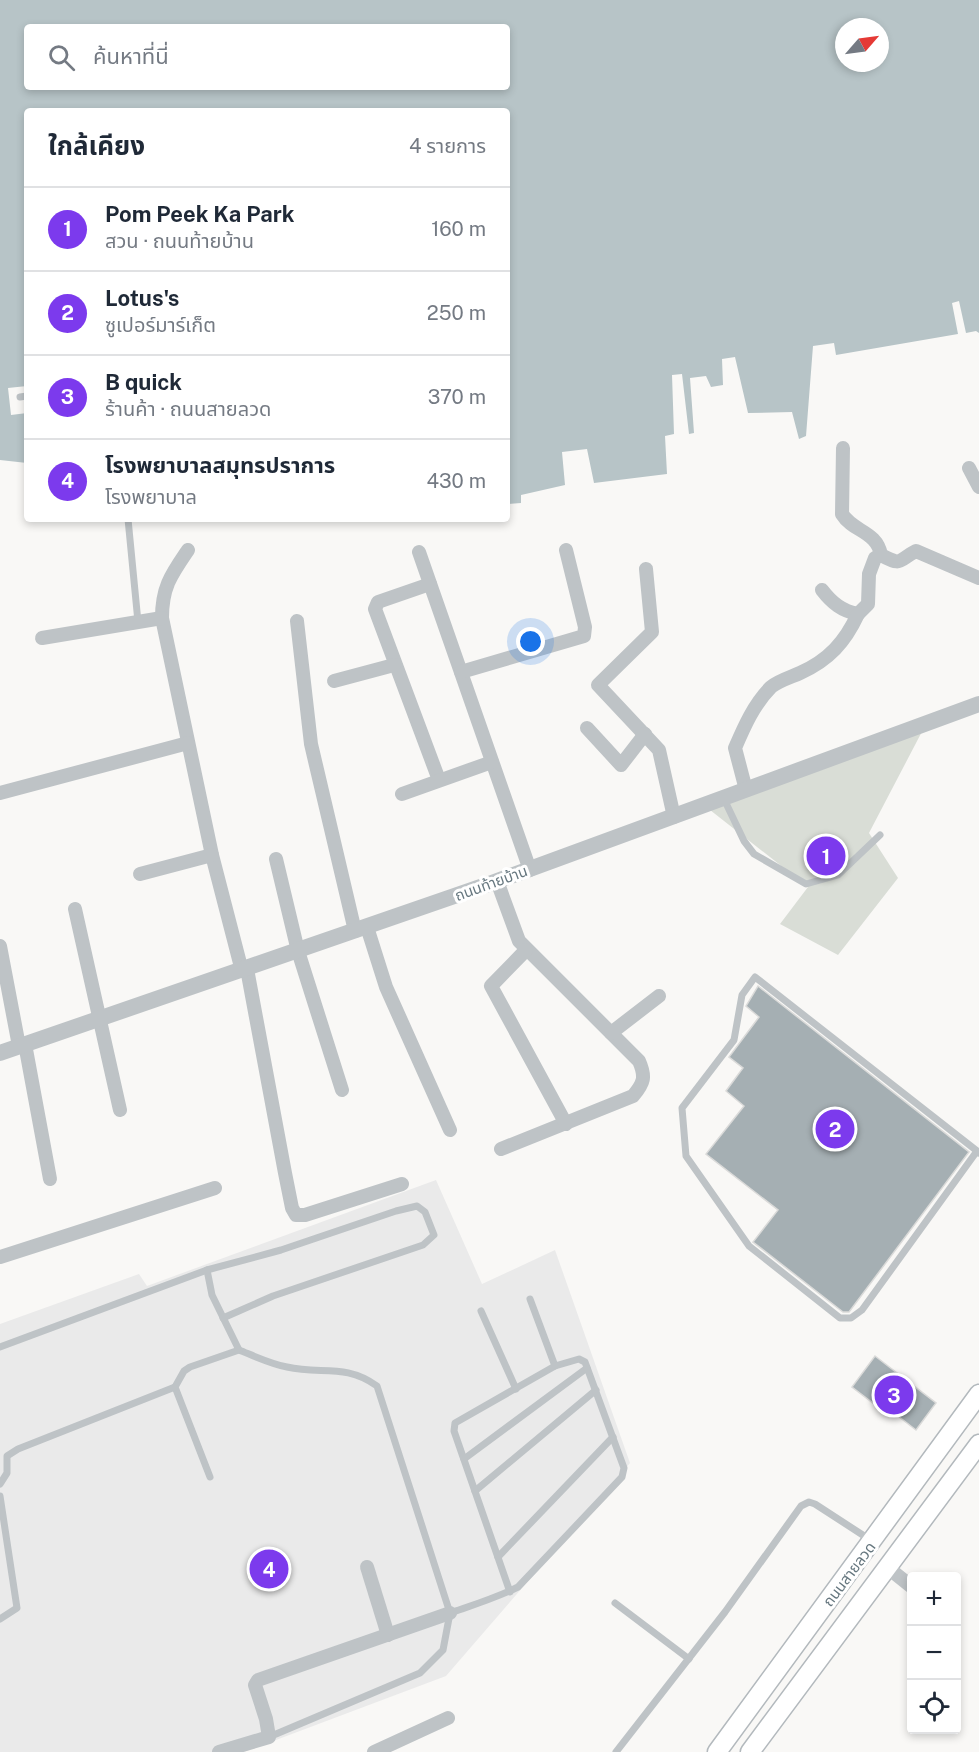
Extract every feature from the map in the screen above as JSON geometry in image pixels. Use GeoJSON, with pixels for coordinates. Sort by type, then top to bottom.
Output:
{"type":"FeatureCollection","features":[{"type":"Feature","properties":{"kind":"main road","name":"ถนนสายลวด"},"geometry":{"type":"LineString","coordinates":[[717,1752],[873,1542],[979,1394]]}},
{"type":"Feature","properties":{"kind":"main road","name":"ถนนสายลวด"},"geometry":{"type":"LineString","coordinates":[[750,1752],[979,1444]]}},
{"type":"Feature","properties":{"kind":"main road"},"geometry":{"type":"LineString","coordinates":[[873,1542],[891,1562]]}},
{"type":"Feature","properties":{"kind":"street"},"geometry":{"type":"LineString","coordinates":[[843,448],[842,514],[847,521],[873,537],[880,545],[881,555]]}},
{"type":"Feature","properties":{"kind":"street"},"geometry":{"type":"LineString","coordinates":[[969,468],[979,487]]}},
{"type":"Feature","properties":{"kind":"street"},"geometry":{"type":"LineString","coordinates":[[188,550],[168,579],[162,600],[162,618],[212,855],[244,970],[292,1208],[296,1215],[305,1215],[402,1184]]}},
{"type":"Feature","properties":{"kind":"street"},"geometry":{"type":"LineString","coordinates":[[461,672],[584,636],[585,627],[566,550]]}},
{"type":"Feature","properties":{"kind":"street"},"geometry":{"type":"LineString","coordinates":[[881,555],[895,562],[903,562],[916,551],[979,578]]}},
{"type":"Feature","properties":{"kind":"street"},"geometry":{"type":"LineString","coordinates":[[419,552],[530,870]]}},
{"type":"Feature","properties":{"kind":"street"},"geometry":{"type":"LineString","coordinates":[[746,790],[735,748],[749,719],[772,686],[810,669],[835,652],[847,638],[858,614],[868,604],[869,574],[875,558],[881,555]]}},
{"type":"Feature","properties":{"kind":"street"},"geometry":{"type":"LineString","coordinates":[[646,569],[652,632],[598,685],[659,750],[674,817]]}},
{"type":"Feature","properties":{"kind":"street"},"geometry":{"type":"LineString","coordinates":[[430,584],[376,605],[394,665],[439,780]]}},
{"type":"Feature","properties":{"kind":"street"},"geometry":{"type":"LineString","coordinates":[[822,590],[829,600],[845,612],[858,614]]}},
{"type":"Feature","properties":{"kind":"street"},"geometry":{"type":"LineString","coordinates":[[42,638],[162,618]]}},
{"type":"Feature","properties":{"kind":"street"},"geometry":{"type":"LineString","coordinates":[[297,621],[311,744],[361,929],[450,1130]]}},
{"type":"Feature","properties":{"kind":"street"},"geometry":{"type":"LineString","coordinates":[[334,681],[394,665]]}},
{"type":"Feature","properties":{"kind":"street","name":"ถนนท้ายบ้าน"},"geometry":{"type":"LineString","coordinates":[[0,1053],[530,870],[979,704]]}},
{"type":"Feature","properties":{"kind":"street"},"geometry":{"type":"LineString","coordinates":[[586,728],[621,765],[645,734]]}},
{"type":"Feature","properties":{"kind":"street"},"geometry":{"type":"LineString","coordinates":[[0,792],[188,743]]}},
{"type":"Feature","properties":{"kind":"street"},"geometry":{"type":"LineString","coordinates":[[402,794],[492,762]]}},
{"type":"Feature","properties":{"kind":"street"},"geometry":{"type":"LineString","coordinates":[[140,874],[212,855]]}},
{"type":"Feature","properties":{"kind":"street"},"geometry":{"type":"LineString","coordinates":[[276,859],[298,951],[342,1090]]}},
{"type":"Feature","properties":{"kind":"street"},"geometry":{"type":"LineString","coordinates":[[496,881],[519,941],[639,1061],[644,1072],[644,1083],[633,1096],[501,1149]]}},
{"type":"Feature","properties":{"kind":"street"},"geometry":{"type":"LineString","coordinates":[[75,909],[120,1110]]}},
{"type":"Feature","properties":{"kind":"street"},"geometry":{"type":"LineString","coordinates":[[0,947],[50,1179]]}},
{"type":"Feature","properties":{"kind":"street"},"geometry":{"type":"LineString","coordinates":[[526,950],[491,986],[566,1124]]}},
{"type":"Feature","properties":{"kind":"street"},"geometry":{"type":"LineString","coordinates":[[611,1033],[659,996]]}},
{"type":"Feature","properties":{"kind":"street"},"geometry":{"type":"LineString","coordinates":[[0,1257],[215,1188]]}},
{"type":"Feature","properties":{"kind":"street"},"geometry":{"type":"LineString","coordinates":[[891,1562],[907,1581]]}},
{"type":"Feature","properties":{"kind":"street"},"geometry":{"type":"LineString","coordinates":[[367,1567],[388,1635]]}},
{"type":"Feature","properties":{"kind":"street"},"geometry":{"type":"LineString","coordinates":[[219,1752],[269,1737],[255,1685],[258,1680],[450,1613]]}},
{"type":"Feature","properties":{"kind":"street"},"geometry":{"type":"LineString","coordinates":[[374,1752],[448,1718]]}},
{"type":"Feature","properties":{"kind":"lane"},"geometry":{"type":"LineString","coordinates":[[128,522],[138,622]]}},
{"type":"Feature","properties":{"kind":"lane"},"geometry":{"type":"LineString","coordinates":[[724,799],[744,841],[754,854],[806,884],[838,875],[880,835]]}},
{"type":"Feature","properties":{"kind":"lane"},"geometry":{"type":"LineString","coordinates":[[755,977],[978,1152],[862,1310],[851,1318],[840,1318],[748,1246],[686,1156],[682,1108],[734,1040],[742,995],[755,977]]}},
{"type":"Feature","properties":{"kind":"lane"},"geometry":{"type":"LineString","coordinates":[[0,1347],[207,1270],[281,1250],[413,1206],[423,1209],[430,1222],[433,1236],[423,1245],[273,1296],[223,1318]]}},
{"type":"Feature","properties":{"kind":"lane"},"geometry":{"type":"LineString","coordinates":[[207,1270],[212,1295],[239,1350]]}},
{"type":"Feature","properties":{"kind":"lane"},"geometry":{"type":"LineString","coordinates":[[530,1299],[555,1366]]}},
{"type":"Feature","properties":{"kind":"lane"},"geometry":{"type":"LineString","coordinates":[[481,1311],[516,1389]]}},
{"type":"Feature","properties":{"kind":"lane"},"geometry":{"type":"LineString","coordinates":[[0,1484],[7,1473],[8,1456],[18,1449],[175,1387],[184,1371],[190,1367],[239,1350],[288,1368],[347,1370],[366,1378],[377,1386],[450,1613],[443,1650],[420,1673],[269,1737]]}},
{"type":"Feature","properties":{"kind":"lane"},"geometry":{"type":"LineString","coordinates":[[450,1613],[510,1592],[518,1587],[622,1477],[624,1468],[596,1390],[585,1362],[579,1359],[555,1366],[455,1423],[454,1431],[510,1592]]}},
{"type":"Feature","properties":{"kind":"lane"},"geometry":{"type":"LineString","coordinates":[[464,1460],[587,1368]]}},
{"type":"Feature","properties":{"kind":"lane"},"geometry":{"type":"LineString","coordinates":[[175,1387],[210,1477]]}},
{"type":"Feature","properties":{"kind":"lane"},"geometry":{"type":"LineString","coordinates":[[475,1491],[596,1390]]}},
{"type":"Feature","properties":{"kind":"lane"},"geometry":{"type":"LineString","coordinates":[[498,1557],[613,1437]]}},
{"type":"Feature","properties":{"kind":"lane"},"geometry":{"type":"LineString","coordinates":[[0,1496],[17,1608],[0,1618]]}},
{"type":"Feature","properties":{"kind":"lane"},"geometry":{"type":"LineString","coordinates":[[616,1752],[689,1659],[801,1506],[809,1502],[815,1504],[873,1542]]}},
{"type":"Feature","properties":{"kind":"lane"},"geometry":{"type":"LineString","coordinates":[[615,1603],[689,1659]]}},
{"type":"Feature","properties":{"kind":"shaded area"},"geometry":{"type":"Polygon","coordinates":[[[0,0],[979,0],[979,333],[976,331],[966,333],[959,301],[952,303],[958,334],[836,355],[834,343],[813,346],[806,436],[799,439],[792,412],[748,413],[735,357],[722,359],[723,385],[711,387],[706,376],[690,378],[694,433],[689,434],[682,374],[672,375],[674,434],[665,436],[667,474],[594,483],[587,449],[562,452],[565,485],[521,495],[521,503],[510,504],[510,108],[24,108],[24,386],[8,388],[11,415],[24,413],[24,463],[0,460],[0,0]]]}},
{"type":"Feature","properties":{"kind":"shaded area"},"geometry":{"type":"Polygon","coordinates":[[[927,722],[869,833],[898,878],[838,955],[780,924],[808,887],[705,806],[927,722]]]}},
{"type":"Feature","properties":{"kind":"shaded area"},"geometry":{"type":"Polygon","coordinates":[[[436,1180],[482,1284],[555,1250],[630,1463],[446,1676],[244,1752],[0,1752],[0,1324],[139,1274],[147,1286],[436,1180]]]}},
{"type":"Feature","properties":{"kind":"building"},"geometry":{"type":"Polygon","coordinates":[[[758,986],[969,1152],[849,1312],[843,1312],[753,1242],[778,1210],[706,1154],[744,1106],[726,1091],[743,1068],[729,1057],[759,1017],[746,1006],[758,986]]]}},
{"type":"Feature","properties":{"kind":"building"},"geometry":{"type":"Polygon","coordinates":[[[875,1356],[936,1403],[916,1430],[885,1406],[882,1410],[852,1387],[875,1356]]]}},
{"type":"Feature","properties":{"kind":"place","name":"Pom Peek Ka Park"},"geometry":{"type":"Point","coordinates":[826,856]}},
{"type":"Feature","properties":{"kind":"place","name":"Lotus's"},"geometry":{"type":"Point","coordinates":[835,1129]}},
{"type":"Feature","properties":{"kind":"place","name":"B quick"},"geometry":{"type":"Point","coordinates":[894,1395]}},
{"type":"Feature","properties":{"kind":"place","name":"โรงพยาบาลสมุทรปราการ"},"geometry":{"type":"Point","coordinates":[269,1569]}}]}
